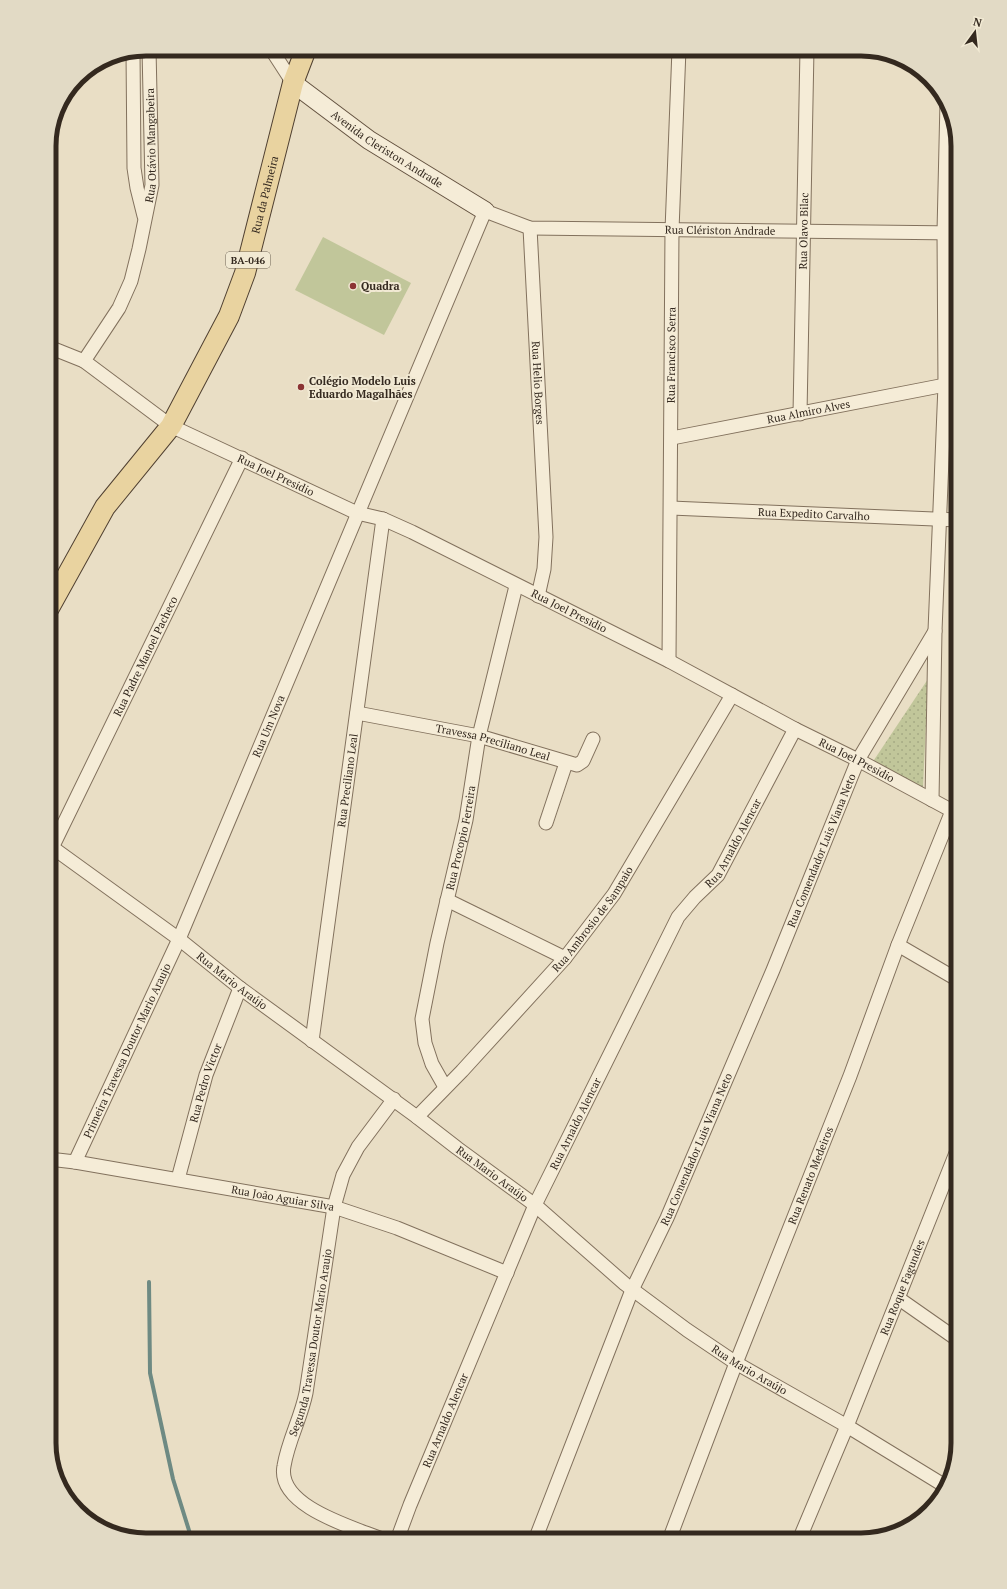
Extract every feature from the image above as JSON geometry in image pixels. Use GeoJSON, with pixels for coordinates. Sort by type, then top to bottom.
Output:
{"type":"FeatureCollection","features":[{"type":"Feature","properties":{"kind":"main road","name":"BA-046"},"geometry":{"type":"LineString","coordinates":[[293,83],[303,56]]}},
{"type":"Feature","properties":{"kind":"main road","name":"Rua da Palmeira"},"geometry":{"type":"LineString","coordinates":[[171,426],[236,300],[245,273],[293,83]]}},
{"type":"Feature","properties":{"kind":"main road","name":"BA-046"},"geometry":{"type":"LineString","coordinates":[[56,595],[105,507],[171,426]]}},
{"type":"Feature","properties":{"kind":"street","name":"Rua Otávio Mangabeira"},"geometry":{"type":"LineString","coordinates":[[84,361],[119,308],[131,281],[138,255],[152,185],[150,56]]}},
{"type":"Feature","properties":{"kind":"street"},"geometry":{"type":"LineString","coordinates":[[276,56],[293,83]]}},
{"type":"Feature","properties":{"kind":"street","name":"Rua Francisco Serra"},"geometry":{"type":"LineString","coordinates":[[669,661],[672,438],[672,230],[679,56]]}},
{"type":"Feature","properties":{"kind":"street","name":"Rua Olavo Bilac"},"geometry":{"type":"LineString","coordinates":[[800,414],[807,56]]}},
{"type":"Feature","properties":{"kind":"street","name":"Rua Otávio Mangabeira"},"geometry":{"type":"LineString","coordinates":[[133,57],[134,168],[136,188],[145,218]]}},
{"type":"Feature","properties":{"kind":"street","name":"Avenida Cleriston Andrade"},"geometry":{"type":"LineString","coordinates":[[293,83],[370,140],[485,211]]}},
{"type":"Feature","properties":{"kind":"street"},"geometry":{"type":"LineString","coordinates":[[932,800],[935,631],[945,386],[944,232],[947,118]]}},
{"type":"Feature","properties":{"kind":"street","name":"Rua Clériston Andrade"},"geometry":{"type":"LineString","coordinates":[[485,211],[530,228],[951,232]]}},
{"type":"Feature","properties":{"kind":"street","name":"Rua Um Nova"},"geometry":{"type":"LineString","coordinates":[[179,939],[485,211]]}},
{"type":"Feature","properties":{"kind":"street","name":"Rua Helio Borges"},"geometry":{"type":"LineString","coordinates":[[530,228],[546,537],[544,568],[538,596]]}},
{"type":"Feature","properties":{"kind":"street","name":"Rua Joel Presidio"},"geometry":{"type":"LineString","coordinates":[[56,351],[84,361],[171,426],[357,513],[383,519],[669,661],[795,729],[858,760],[951,810]]}},
{"type":"Feature","properties":{"kind":"street","name":"Rua Almiro Alves"},"geometry":{"type":"LineString","coordinates":[[672,438],[945,386]]}},
{"type":"Feature","properties":{"kind":"street","name":"Rua Padre Manoel Pacheco"},"geometry":{"type":"LineString","coordinates":[[56,837],[242,458]]}},
{"type":"Feature","properties":{"kind":"street","name":"Rua Expedito Carvalho"},"geometry":{"type":"LineString","coordinates":[[671,508],[951,520]]}},
{"type":"Feature","properties":{"kind":"street","name":"Rua Preciliano Leal"},"geometry":{"type":"LineString","coordinates":[[312,1041],[383,519]]}},
{"type":"Feature","properties":{"kind":"street","name":"Rua Procopio Ferreira"},"geometry":{"type":"LineString","coordinates":[[445,1087],[432,1064],[425,1043],[422,1019],[447,900],[466,820],[479,736],[516,586]]}},
{"type":"Feature","properties":{"kind":"street","name":"Rua Comendador Luis Viana Neto"},"geometry":{"type":"LineString","coordinates":[[538,1533],[632,1290],[667,1218],[773,970],[858,760],[935,631]]}},
{"type":"Feature","properties":{"kind":"street","name":"Rua Ambrosio de Sampaio"},"geometry":{"type":"LineString","coordinates":[[418,1116],[462,1071],[565,958],[614,894],[732,695]]}},
{"type":"Feature","properties":{"kind":"street","name":"Travessa Preciliano Leal"},"geometry":{"type":"LineString","coordinates":[[357,713],[479,736],[566,763]]}},
{"type":"Feature","properties":{"kind":"street","name":"Rua Arnaldo Alencar"},"geometry":{"type":"LineString","coordinates":[[400,1533],[410,1505],[535,1205],[678,917],[695,897],[718,875],[795,729]]}},
{"type":"Feature","properties":{"kind":"street"},"geometry":{"type":"LineString","coordinates":[[546,823],[566,763],[580,764],[583,761],[593,739]]}},
{"type":"Feature","properties":{"kind":"street","name":"Rua Renato Medeiros"},"geometry":{"type":"LineString","coordinates":[[672,1533],[736,1363],[850,1076],[898,945],[951,821]]}},
{"type":"Feature","properties":{"kind":"street","name":"Rua Mario Araújo"},"geometry":{"type":"LineString","coordinates":[[56,853],[179,939],[240,988],[418,1116],[457,1148],[535,1205],[632,1290],[736,1363],[847,1426],[941,1484]]}},
{"type":"Feature","properties":{"kind":"street"},"geometry":{"type":"LineString","coordinates":[[447,900],[565,958]]}},
{"type":"Feature","properties":{"kind":"street","name":"Primeira Travessa Doutor Mario Araujo"},"geometry":{"type":"LineString","coordinates":[[75,1162],[179,939]]}},
{"type":"Feature","properties":{"kind":"street"},"geometry":{"type":"LineString","coordinates":[[898,945],[951,976]]}},
{"type":"Feature","properties":{"kind":"street","name":"Rua Pedro Victor"},"geometry":{"type":"LineString","coordinates":[[178,1179],[206,1074],[240,988]]}},
{"type":"Feature","properties":{"kind":"street","name":"Segunda Travessa Doutor Mario Araujo"},"geometry":{"type":"LineString","coordinates":[[367,1533],[325,1516],[304,1505],[290,1491],[283,1475],[286,1456],[302,1413],[306,1393],[334,1207],[344,1175],[358,1147],[394,1099]]}},
{"type":"Feature","properties":{"kind":"street","name":"Rua João Aguiar Silva"},"geometry":{"type":"LineString","coordinates":[[56,1161],[75,1162],[178,1179],[334,1207],[398,1228],[507,1274]]}},
{"type":"Feature","properties":{"kind":"street","name":"Rua Roque Fagundes"},"geometry":{"type":"LineString","coordinates":[[802,1533],[951,1166]]}},
{"type":"Feature","properties":{"kind":"street"},"geometry":{"type":"LineString","coordinates":[[898,1298],[951,1335]]}},
{"type":"Feature","properties":{"kind":"green space","name":"Quadra"},"geometry":{"type":"Polygon","coordinates":[[[323,237],[411,283],[384,335],[295,290],[323,237]]]}},
{"type":"Feature","properties":{"kind":"green space"},"geometry":{"type":"Polygon","coordinates":[[[928,679],[923,787],[872,763],[928,679]]]}},
{"type":"Feature","properties":{"kind":"waterway"},"geometry":{"type":"LineString","coordinates":[[149,1282],[150,1373],[173,1479],[190,1533]]}},
{"type":"Feature","properties":{"kind":"place","name":"Quadra"},"geometry":{"type":"Point","coordinates":[353,286]}},
{"type":"Feature","properties":{"kind":"place","name":"Colégio Modelo Luis Eduardo Magalhães"},"geometry":{"type":"Point","coordinates":[301,387]}}]}
